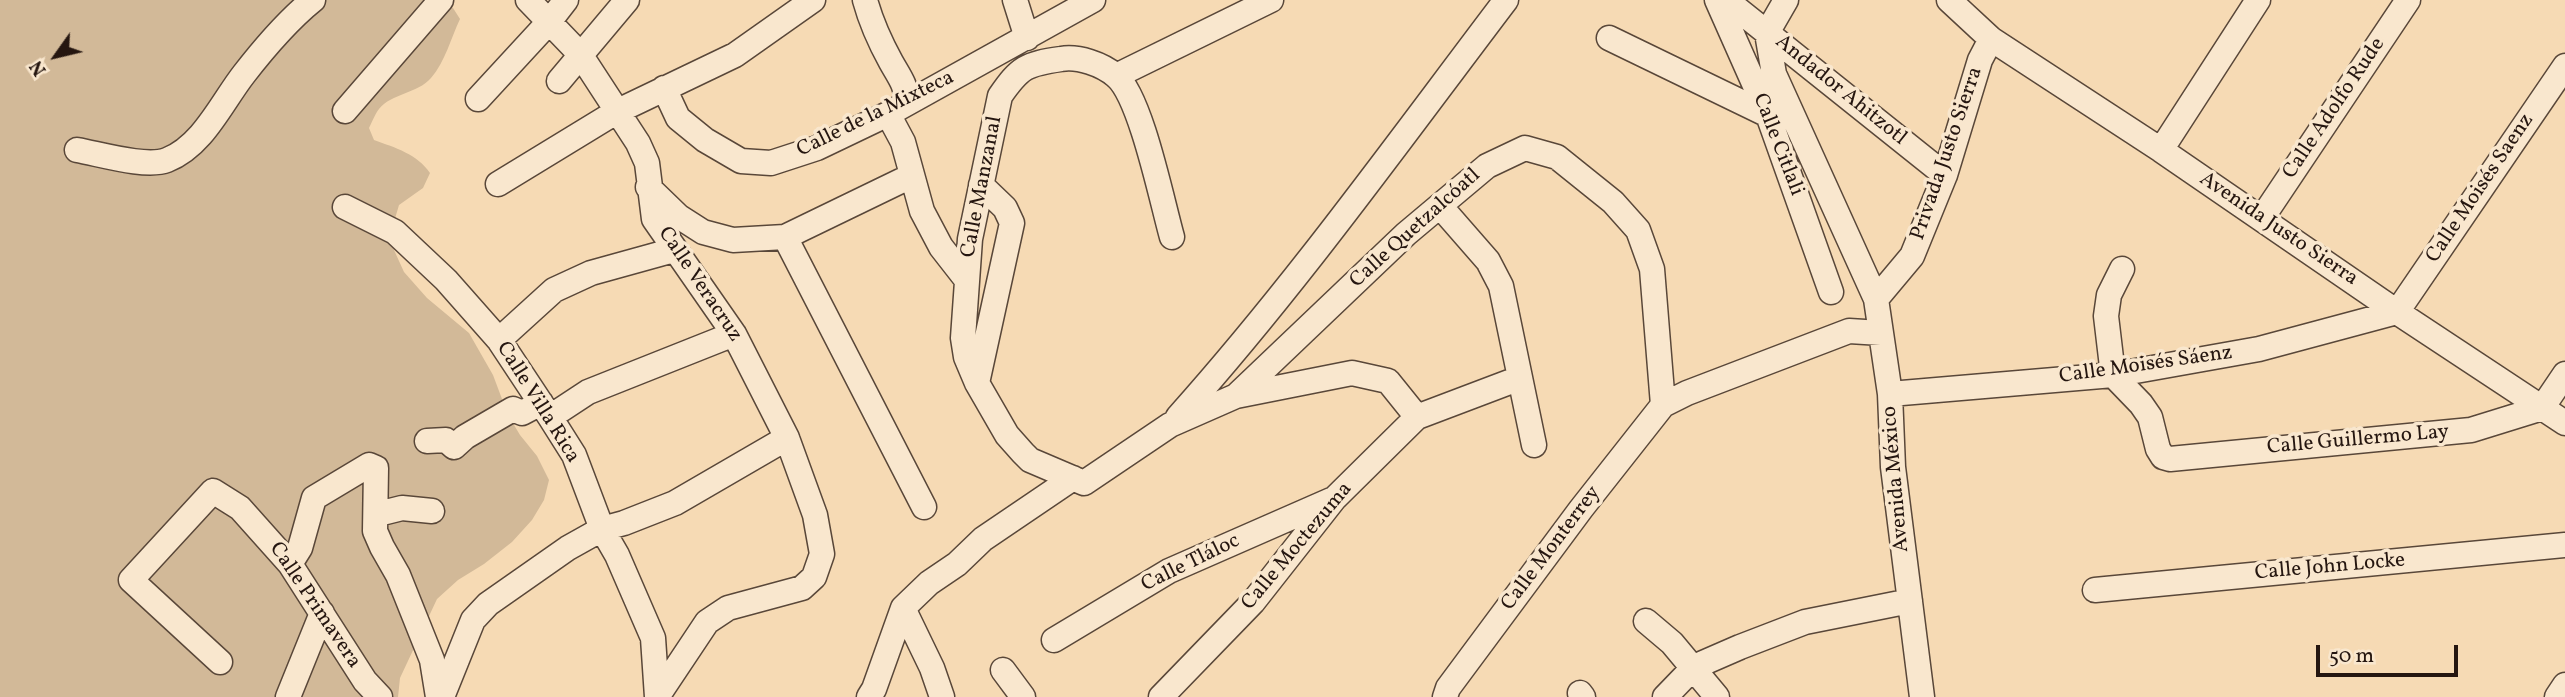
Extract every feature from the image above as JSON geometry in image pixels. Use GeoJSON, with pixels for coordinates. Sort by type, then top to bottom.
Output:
{"type":"FeatureCollection","features":[{"type":"Feature","properties":{"kind":"street"},"geometry":{"type":"LineString","coordinates":[[77,150],[142,162],[166,161],[192,144],[244,74],[292,17],[313,0]]}},
{"type":"Feature","properties":{"kind":"street"},"geometry":{"type":"LineString","coordinates":[[345,111],[441,0]]}},
{"type":"Feature","properties":{"kind":"street","name":"Calle Veracruz"},"geometry":{"type":"LineString","coordinates":[[528,0],[580,54],[638,143],[647,163],[654,219],[734,334],[787,438],[815,515],[822,554],[814,577],[802,588],[729,608],[707,622],[657,697]]}},
{"type":"Feature","properties":{"kind":"street"},"geometry":{"type":"LineString","coordinates":[[478,99],[566,0]]}},
{"type":"Feature","properties":{"kind":"street"},"geometry":{"type":"LineString","coordinates":[[559,81],[627,0]]}},
{"type":"Feature","properties":{"kind":"street"},"geometry":{"type":"LineString","coordinates":[[865,0],[872,23],[892,64],[905,83],[898,108],[903,142],[922,211],[940,247],[966,279]]}},
{"type":"Feature","properties":{"kind":"street"},"geometry":{"type":"LineString","coordinates":[[1015,0],[1027,38]]}},
{"type":"Feature","properties":{"kind":"street","name":"Calle de la Mixteca"},"geometry":{"type":"LineString","coordinates":[[664,88],[678,118],[705,140],[741,161],[771,163],[817,148],[898,108],[1092,0]]}},
{"type":"Feature","properties":{"kind":"street"},"geometry":{"type":"LineString","coordinates":[[1116,76],[1271,0]]}},
{"type":"Feature","properties":{"kind":"street"},"geometry":{"type":"LineString","coordinates":[[869,697],[903,608],[929,583],[957,564],[983,539],[1073,478],[1084,483],[1170,425],[1224,365],[1308,261],[1506,0]]}},
{"type":"Feature","properties":{"kind":"street","name":"Calle Citlali"},"geometry":{"type":"LineString","coordinates":[[1717,0],[1768,115],[1831,292]]}},
{"type":"Feature","properties":{"kind":"street"},"geometry":{"type":"LineString","coordinates":[[1726,0],[1767,33]]}},
{"type":"Feature","properties":{"kind":"street"},"geometry":{"type":"LineString","coordinates":[[1786,0],[1767,33],[1774,74],[1859,264],[1831,292],[1849,331]]}},
{"type":"Feature","properties":{"kind":"street","name":"Avenida Justo Sierra"},"geometry":{"type":"LineString","coordinates":[[1949,0],[1991,39],[2161,150],[2565,423]]}},
{"type":"Feature","properties":{"kind":"street"},"geometry":{"type":"LineString","coordinates":[[2161,150],[2258,0]]}},
{"type":"Feature","properties":{"kind":"street","name":"Calle Adolfo Rude"},"geometry":{"type":"LineString","coordinates":[[2262,218],[2408,0]]}},
{"type":"Feature","properties":{"kind":"street"},"geometry":{"type":"LineString","coordinates":[[498,184],[617,112],[735,55],[801,3]]}},
{"type":"Feature","properties":{"kind":"street","name":"Andador Ahitzotl"},"geometry":{"type":"LineString","coordinates":[[1767,33],[1945,175]]}},
{"type":"Feature","properties":{"kind":"street"},"geometry":{"type":"LineString","coordinates":[[1609,38],[1768,115]]}},
{"type":"Feature","properties":{"kind":"street","name":"Privada Justo Sierra"},"geometry":{"type":"LineString","coordinates":[[1876,299],[1912,256],[1945,175],[1980,60],[1991,39]]}},
{"type":"Feature","properties":{"kind":"street"},"geometry":{"type":"LineString","coordinates":[[992,56],[1000,96]]}},
{"type":"Feature","properties":{"kind":"street"},"geometry":{"type":"LineString","coordinates":[[1000,96],[1013,77],[1031,63],[1067,58],[1092,62],[1116,76],[1139,116],[1172,237]]}},
{"type":"Feature","properties":{"kind":"street","name":"Calle Moisés Saenz"},"geometry":{"type":"LineString","coordinates":[[2397,312],[2565,66]]}},
{"type":"Feature","properties":{"kind":"street","name":"Calle Manzanal"},"geometry":{"type":"LineString","coordinates":[[1000,96],[970,239],[963,338],[966,357],[977,383],[1007,435],[1030,460],[1073,478]]}},
{"type":"Feature","properties":{"kind":"street","name":"Calle Quetzalcóatl"},"geometry":{"type":"LineString","coordinates":[[1170,425],[1236,396],[1406,234],[1487,166],[1525,148],[1557,157],[1613,202],[1638,230],[1652,269],[1663,405]]}},
{"type":"Feature","properties":{"kind":"street"},"geometry":{"type":"LineString","coordinates":[[648,187],[678,216],[703,232],[733,240],[785,237],[911,176]]}},
{"type":"Feature","properties":{"kind":"street"},"geometry":{"type":"LineString","coordinates":[[977,383],[1012,223],[1005,208],[981,186]]}},
{"type":"Feature","properties":{"kind":"street","name":"Calle Villa Rica"},"geometry":{"type":"LineString","coordinates":[[345,206],[395,232],[446,280],[499,340],[546,410],[574,455],[603,529],[653,638],[657,697]]}},
{"type":"Feature","properties":{"kind":"street"},"geometry":{"type":"LineString","coordinates":[[1440,206],[1488,261],[1500,286],[1534,445]]}},
{"type":"Feature","properties":{"kind":"street"},"geometry":{"type":"LineString","coordinates":[[785,237],[923,507]]}},
{"type":"Feature","properties":{"kind":"street"},"geometry":{"type":"LineString","coordinates":[[499,340],[554,290],[591,273],[674,250]]}},
{"type":"Feature","properties":{"kind":"street","name":"Avenida México"},"geometry":{"type":"LineString","coordinates":[[1859,264],[1876,299],[1890,394],[1892,467],[1922,697]]}},
{"type":"Feature","properties":{"kind":"street"},"geometry":{"type":"LineString","coordinates":[[2113,375],[2106,316],[2109,295],[2122,269]]}},
{"type":"Feature","properties":{"kind":"street","name":"Calle Moisés Sáenz"},"geometry":{"type":"LineString","coordinates":[[1890,394],[2113,375],[2259,349],[2397,312]]}},
{"type":"Feature","properties":{"kind":"street"},"geometry":{"type":"LineString","coordinates":[[1663,405],[1699,388],[1849,331],[1881,333]]}},
{"type":"Feature","properties":{"kind":"street"},"geometry":{"type":"LineString","coordinates":[[427,441],[446,440],[454,447],[465,437],[513,410],[522,413],[546,410],[734,334]]}},
{"type":"Feature","properties":{"kind":"street"},"geometry":{"type":"LineString","coordinates":[[1236,396],[1352,373],[1388,381],[1417,417]]}},
{"type":"Feature","properties":{"kind":"street"},"geometry":{"type":"LineString","coordinates":[[2543,408],[2565,374]]}},
{"type":"Feature","properties":{"kind":"street","name":"Calle Guillermo Lay"},"geometry":{"type":"LineString","coordinates":[[2113,375],[2150,417],[2158,449],[2164,457],[2170,458],[2471,430],[2543,408]]}},
{"type":"Feature","properties":{"kind":"street","name":"Calle Moctezuma"},"geometry":{"type":"LineString","coordinates":[[1161,697],[1253,602],[1334,499],[1417,417],[1520,378]]}},
{"type":"Feature","properties":{"kind":"street","name":"Calle Monterrey"},"geometry":{"type":"LineString","coordinates":[[1445,697],[1448,688],[1528,580],[1663,405]]}},
{"type":"Feature","properties":{"kind":"street"},"geometry":{"type":"LineString","coordinates":[[440,697],[473,620],[488,604],[568,548],[603,529],[675,503],[787,438]]}},
{"type":"Feature","properties":{"kind":"street"},"geometry":{"type":"LineString","coordinates":[[290,564],[300,548],[309,507],[314,498],[369,465],[376,468],[375,530],[398,575],[432,660],[440,697]]}},
{"type":"Feature","properties":{"kind":"street","name":"Calle Primavera"},"geometry":{"type":"LineString","coordinates":[[220,662],[131,580],[213,491],[240,508],[290,564],[322,613],[367,692]]}},
{"type":"Feature","properties":{"kind":"street","name":"Calle Tláloc"},"geometry":{"type":"LineString","coordinates":[[1054,639],[1169,570],[1334,499]]}},
{"type":"Feature","properties":{"kind":"street"},"geometry":{"type":"LineString","coordinates":[[376,508],[386,512],[402,509],[432,511]]}},
{"type":"Feature","properties":{"kind":"street","name":"Calle John Locke"},"geometry":{"type":"LineString","coordinates":[[2095,590],[2565,545]]}},
{"type":"Feature","properties":{"kind":"street"},"geometry":{"type":"LineString","coordinates":[[1665,697],[1694,667],[1805,622],[1910,601]]}},
{"type":"Feature","properties":{"kind":"street"},"geometry":{"type":"LineString","coordinates":[[903,608],[932,668],[942,697]]}},
{"type":"Feature","properties":{"kind":"street"},"geometry":{"type":"LineString","coordinates":[[288,697],[322,613]]}},
{"type":"Feature","properties":{"kind":"street"},"geometry":{"type":"LineString","coordinates":[[1646,621],[1672,643],[1717,697]]}},
{"type":"Feature","properties":{"kind":"street"},"geometry":{"type":"LineString","coordinates":[[1003,670],[1023,697]]}},
{"type":"Feature","properties":{"kind":"street"},"geometry":{"type":"LineString","coordinates":[[2557,697],[2565,685]]}},
{"type":"Feature","properties":{"kind":"shaded area"},"geometry":{"type":"Polygon","coordinates":[[[0,0],[441,0],[453,8],[460,19],[444,57],[431,78],[384,104],[369,128],[374,140],[412,156],[430,173],[423,188],[399,205],[389,239],[404,272],[427,298],[469,333],[493,375],[508,415],[537,456],[549,480],[544,500],[532,520],[512,542],[458,580],[437,599],[400,678],[398,697],[0,697],[0,0]]]}}]}
